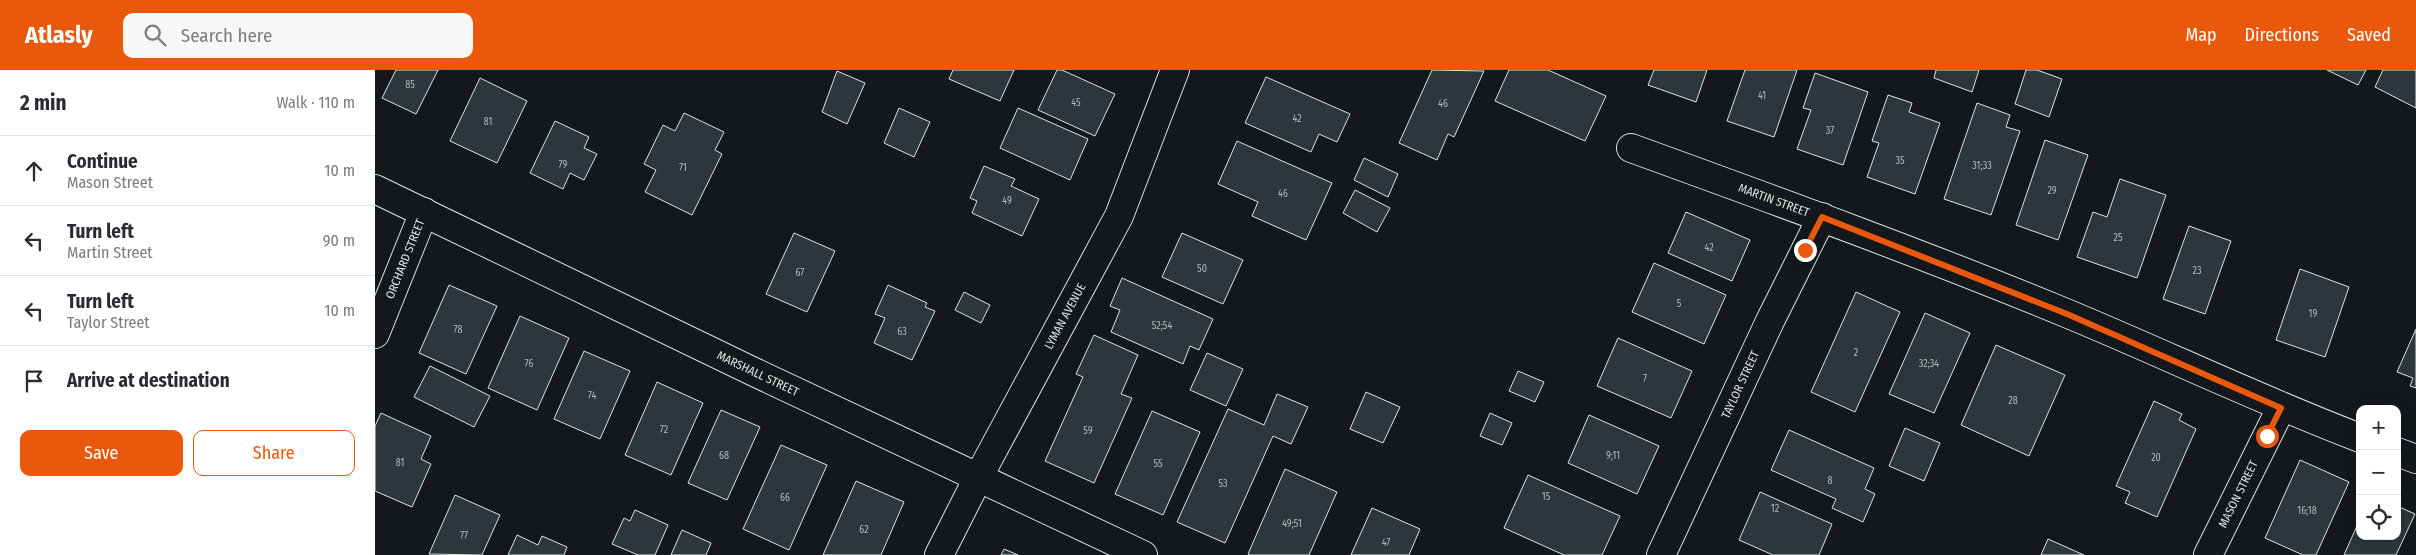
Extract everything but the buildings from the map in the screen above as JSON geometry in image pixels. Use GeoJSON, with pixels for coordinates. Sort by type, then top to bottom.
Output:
{"type":"FeatureCollection","features":[{"type":"Feature","properties":{"kind":"street","name":"LYMAN AVENUE"},"geometry":{"type":"LineString","coordinates":[[939,555],[979,476],[1119,216],[1171,71]]}},
{"type":"Feature","properties":{"kind":"street","name":"MARTIN STREET"},"geometry":{"type":"LineString","coordinates":[[1631,148],[1822,217],[2067,314],[2281,408],[2356,436]]}},
{"type":"Feature","properties":{"kind":"street","name":"MARSHALL STREET"},"geometry":{"type":"LineString","coordinates":[[375,189],[752,371],[979,476],[1143,555]]}},
{"type":"Feature","properties":{"kind":"street","name":"ORCHARD STREET"},"geometry":{"type":"LineString","coordinates":[[375,334],[424,212]]}},
{"type":"Feature","properties":{"kind":"street","name":"TAYLOR STREET"},"geometry":{"type":"LineString","coordinates":[[1661,555],[1762,339],[1822,217]]}},
{"type":"Feature","properties":{"kind":"street","name":"MASON STREET"},"geometry":{"type":"LineString","coordinates":[[2208,555],[2281,408]]}},
{"type":"Feature","properties":{"kind":"street"},"geometry":{"type":"LineString","coordinates":[[2401,453],[2416,459]]}},
{"type":"Feature","properties":{"kind":"route"},"geometry":{"type":"LineString","coordinates":[[1805,250],[1822,217],[2067,314],[2281,408],[2267,436]]}}]}
